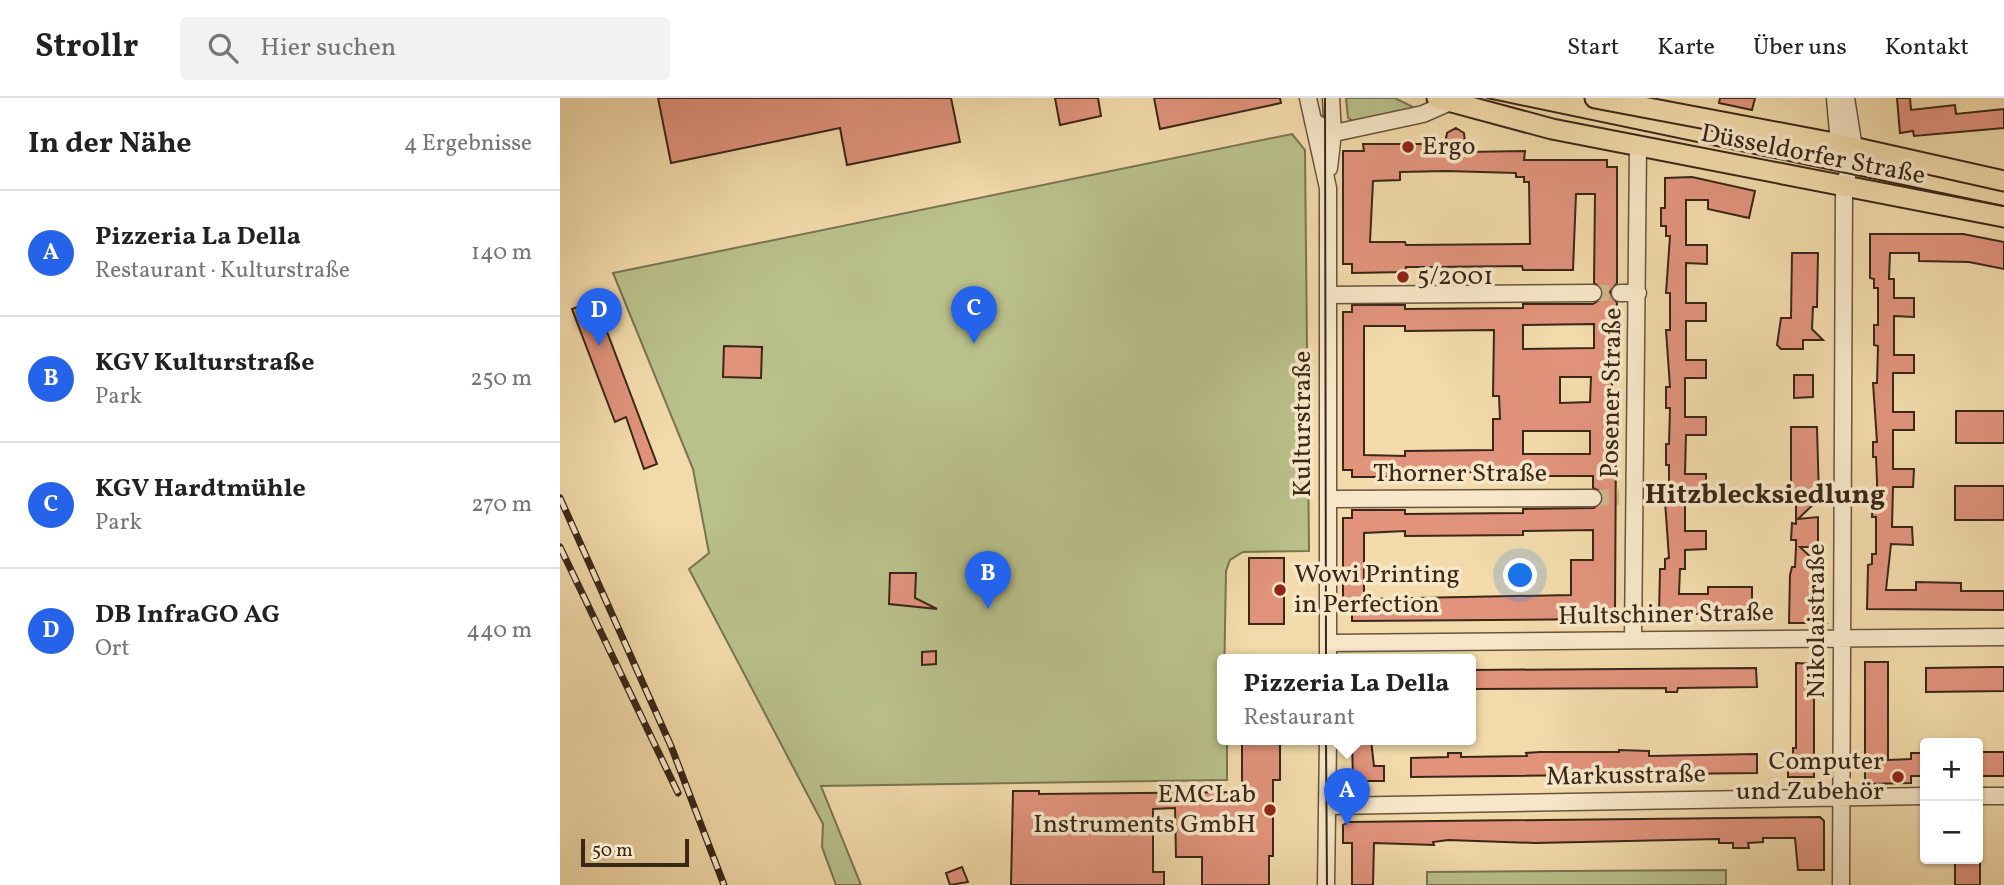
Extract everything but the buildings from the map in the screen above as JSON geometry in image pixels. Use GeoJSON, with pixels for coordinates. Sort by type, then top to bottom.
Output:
{"type":"FeatureCollection","features":[{"type":"Feature","properties":{"kind":"main road","name":"Düsseldorfer Straße"},"geometry":{"type":"LineString","coordinates":[[1595,98],[1846,146],[2004,181]]}},
{"type":"Feature","properties":{"kind":"main road","name":"Düsseldorfer Straße"},"geometry":{"type":"LineString","coordinates":[[1443,101],[1507,120],[1844,188],[2004,217]]}},
{"type":"Feature","properties":{"kind":"street","name":"Kulturstraße"},"geometry":{"type":"LineString","coordinates":[[1308,98],[1327,183]]}},
{"type":"Feature","properties":{"kind":"street","name":"Kulturstraße"},"geometry":{"type":"LineString","coordinates":[[1328,654],[1327,183],[1333,133],[1331,98]]}},
{"type":"Feature","properties":{"kind":"street"},"geometry":{"type":"LineString","coordinates":[[1835,98],[1846,146]]}},
{"type":"Feature","properties":{"kind":"street"},"geometry":{"type":"LineString","coordinates":[[1846,98],[1846,146]]}},
{"type":"Feature","properties":{"kind":"street","name":"Düsseldorfer Straße"},"geometry":{"type":"LineString","coordinates":[[1333,133],[1423,114],[1443,101]]}},
{"type":"Feature","properties":{"kind":"street"},"geometry":{"type":"LineString","coordinates":[[1313,121],[1333,133]]}},
{"type":"Feature","properties":{"kind":"street","name":"Nikolaistraße"},"geometry":{"type":"LineString","coordinates":[[1841,885],[1846,146]]}},
{"type":"Feature","properties":{"kind":"street","name":"Posener Straße"},"geometry":{"type":"LineString","coordinates":[[1633,640],[1627,497],[1638,293],[1638,147]]}},
{"type":"Feature","properties":{"kind":"street"},"geometry":{"type":"LineString","coordinates":[[1328,295],[1593,293]]}},
{"type":"Feature","properties":{"kind":"street"},"geometry":{"type":"LineString","coordinates":[[1620,293],[1638,293]]}},
{"type":"Feature","properties":{"kind":"street","name":"Thorner Straße"},"geometry":{"type":"LineString","coordinates":[[1328,499],[1593,498]]}},
{"type":"Feature","properties":{"kind":"street","name":"Hultschiner Straße"},"geometry":{"type":"LineString","coordinates":[[1328,643],[2004,637]]}},
{"type":"Feature","properties":{"kind":"street"},"geometry":{"type":"LineString","coordinates":[[1326,885],[1328,745]]}},
{"type":"Feature","properties":{"kind":"street","name":"Markusstraße"},"geometry":{"type":"LineString","coordinates":[[1328,806],[1920,796]]}},
{"type":"Feature","properties":{"kind":"street"},"geometry":{"type":"LineString","coordinates":[[1983,796],[2004,796]]}},
{"type":"Feature","properties":{"kind":"green space"},"geometry":{"type":"Polygon","coordinates":[[[1346,98],[1395,98],[1415,108],[1353,121],[1348,118],[1346,98]]]}},
{"type":"Feature","properties":{"kind":"green space"},"geometry":{"type":"Polygon","coordinates":[[[1292,134],[1305,150],[1309,551],[1243,552],[1230,560],[1226,571],[1225,654],[1217,654],[1217,745],[1227,745],[1227,780],[821,786],[861,885],[836,885],[822,847],[823,824],[689,569],[709,553],[693,469],[613,273],[1292,134]]]}},
{"type":"Feature","properties":{"kind":"green space"},"geometry":{"type":"Polygon","coordinates":[[[1726,870],[1726,885],[1427,885],[1427,872],[1726,870]]]}},
{"type":"Feature","properties":{"kind":"tunnel"},"geometry":{"type":"LineString","coordinates":[[1593,293],[1620,293]]}},
{"type":"Feature","properties":{"kind":"tunnel"},"geometry":{"type":"LineString","coordinates":[[1593,498],[1619,497]]}},
{"type":"Feature","properties":{"kind":"tram line"},"geometry":{"type":"LineString","coordinates":[[1325,98],[1326,654]]}},
{"type":"Feature","properties":{"kind":"tram line"},"geometry":{"type":"LineString","coordinates":[[1487,98],[2004,206]]}},
{"type":"Feature","properties":{"kind":"tram line"},"geometry":{"type":"LineString","coordinates":[[1326,745],[1327,885]]}},
{"type":"Feature","properties":{"kind":"railway"},"geometry":{"type":"LineString","coordinates":[[560,498],[671,746],[724,885]]}},
{"type":"Feature","properties":{"kind":"railway"},"geometry":{"type":"LineString","coordinates":[[560,547],[678,793]]}},
{"type":"Feature","properties":{"kind":"place","name":"Ergo"},"geometry":{"type":"Point","coordinates":[1408,147]}},
{"type":"Feature","properties":{"kind":"place","name":"5/2001"},"geometry":{"type":"Point","coordinates":[1403,277]}},
{"type":"Feature","properties":{"kind":"place","name":"KGV Hardtmühle"},"geometry":{"type":"Point","coordinates":[974,344]}},
{"type":"Feature","properties":{"kind":"place","name":"DB InfraGO AG"},"geometry":{"type":"Point","coordinates":[599,346]}},
{"type":"Feature","properties":{"kind":"place","name":"Wowi Printing in Perfection"},"geometry":{"type":"Point","coordinates":[1280,590]}},
{"type":"Feature","properties":{"kind":"place","name":"KGV Kulturstraße"},"geometry":{"type":"Point","coordinates":[988,609]}},
{"type":"Feature","properties":{"kind":"place","name":"Computer und Zubehör"},"geometry":{"type":"Point","coordinates":[1898,777]}},
{"type":"Feature","properties":{"kind":"place","name":"EMCLab Instruments GmbH"},"geometry":{"type":"Point","coordinates":[1270,810]}},
{"type":"Feature","properties":{"kind":"place","name":"Pizzeria La Della"},"geometry":{"type":"Point","coordinates":[1347,826]}},
{"type":"Feature","properties":{"kind":"district","name":"Hitzblecksiedlung"},"geometry":{"type":"Point","coordinates":[1765,495]}}]}
